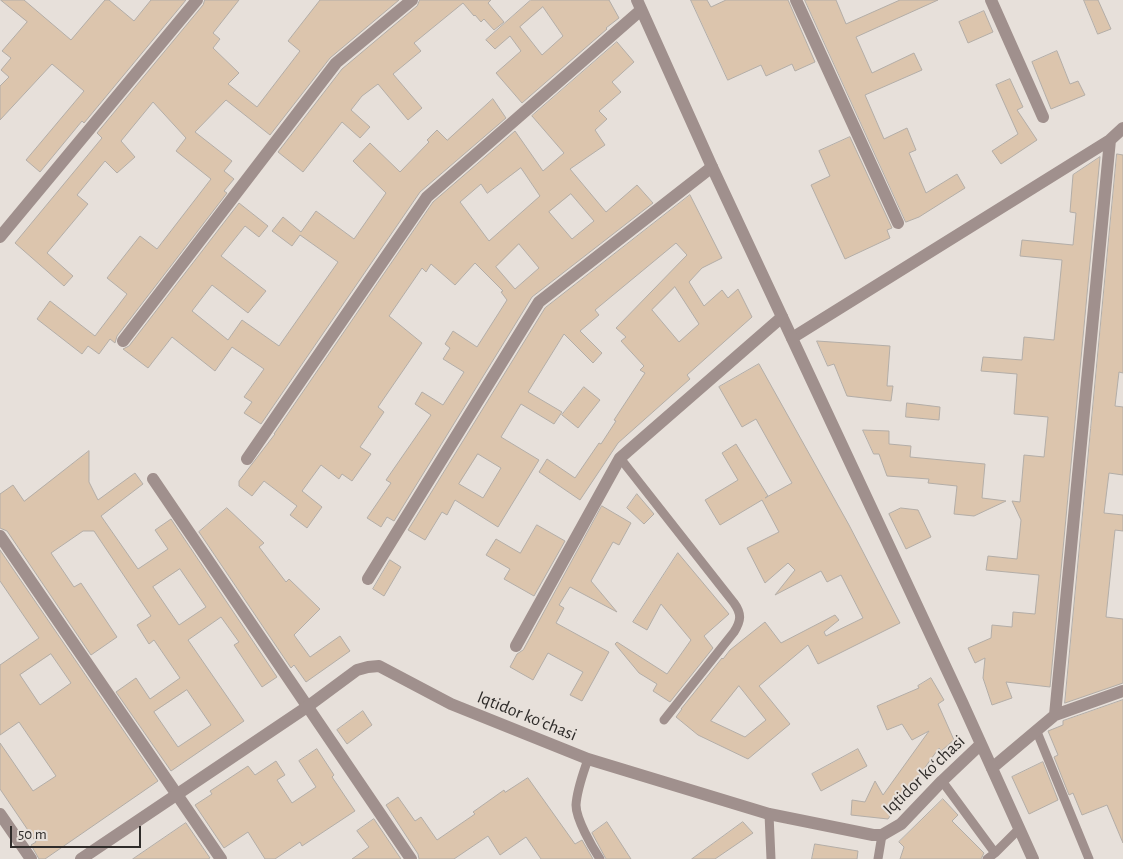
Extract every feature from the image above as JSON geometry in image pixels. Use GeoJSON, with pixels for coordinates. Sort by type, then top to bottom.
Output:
{"type":"FeatureCollection","features":[{"type":"Feature","properties":{"kind":"street"},"geometry":{"type":"LineString","coordinates":[[0,237],[197,0]]}},
{"type":"Feature","properties":{"kind":"street"},"geometry":{"type":"LineString","coordinates":[[123,341],[336,63],[412,0]]}},
{"type":"Feature","properties":{"kind":"street"},"geometry":{"type":"LineString","coordinates":[[796,0],[898,223]]}},
{"type":"Feature","properties":{"kind":"street"},"geometry":{"type":"LineString","coordinates":[[991,0],[1043,117]]}},
{"type":"Feature","properties":{"kind":"street"},"geometry":{"type":"LineString","coordinates":[[247,459],[427,197],[639,5],[712,167],[1033,859]]}},
{"type":"Feature","properties":{"kind":"street"},"geometry":{"type":"LineString","coordinates":[[792,338],[1110,140],[1123,128]]}},
{"type":"Feature","properties":{"kind":"street"},"geometry":{"type":"LineString","coordinates":[[1055,715],[1110,140]]}},
{"type":"Feature","properties":{"kind":"street"},"geometry":{"type":"LineString","coordinates":[[368,579],[539,302],[712,167]]}},
{"type":"Feature","properties":{"kind":"street"},"geometry":{"type":"LineString","coordinates":[[516,646],[620,458],[782,317]]}},
{"type":"Feature","properties":{"kind":"street"},"geometry":{"type":"LineString","coordinates":[[153,479],[410,859]]}},
{"type":"Feature","properties":{"kind":"street"},"geometry":{"type":"LineString","coordinates":[[0,536],[221,859]]}},
{"type":"Feature","properties":{"kind":"street","name":"Iqtidor koʻchasi"},"geometry":{"type":"LineString","coordinates":[[81,859],[307,707],[357,670],[368,667],[379,666],[451,704],[588,759],[768,814],[873,836],[882,835],[901,824],[981,744]]}},
{"type":"Feature","properties":{"kind":"street"},"geometry":{"type":"LineString","coordinates":[[992,768],[1055,715],[1123,691]]}},
{"type":"Feature","properties":{"kind":"street"},"geometry":{"type":"LineString","coordinates":[[0,814],[31,859]]}},
{"type":"Feature","properties":{"kind":"lane"},"geometry":{"type":"LineString","coordinates":[[620,458],[734,603],[741,616],[740,623],[734,632],[664,720]]}},
{"type":"Feature","properties":{"kind":"lane"},"geometry":{"type":"LineString","coordinates":[[1037,732],[1089,859]]}},
{"type":"Feature","properties":{"kind":"lane"},"geometry":{"type":"LineString","coordinates":[[588,759],[579,784],[576,807],[592,848],[600,859]]}},
{"type":"Feature","properties":{"kind":"lane"},"geometry":{"type":"LineString","coordinates":[[942,781],[991,856],[1019,829]]}},
{"type":"Feature","properties":{"kind":"lane"},"geometry":{"type":"LineString","coordinates":[[768,814],[771,859]]}},
{"type":"Feature","properties":{"kind":"lane"},"geometry":{"type":"LineString","coordinates":[[878,859],[882,835]]}},
{"type":"Feature","properties":{"kind":"building"},"geometry":{"type":"Polygon","coordinates":[[[1,0],[24,0],[71,40],[105,0],[109,0],[134,21],[151,0],[186,0],[84,123],[82,121],[40,172],[26,160],[84,91],[52,64],[0,120],[0,86],[9,77],[1,70],[11,58],[2,51],[27,22],[1,0]]]}},
{"type":"Feature","properties":{"kind":"building"},"geometry":{"type":"Polygon","coordinates":[[[205,0],[239,0],[213,33],[220,39],[213,48],[239,73],[228,84],[257,107],[300,51],[288,41],[320,0],[399,0],[330,58],[270,135],[226,100],[195,132],[232,161],[224,171],[234,179],[224,191],[227,193],[117,336],[115,343],[110,339],[99,354],[88,346],[82,354],[37,319],[50,301],[95,336],[127,294],[107,278],[140,236],[157,249],[211,179],[176,151],[186,138],[153,102],[121,141],[135,157],[117,173],[105,161],[77,195],[88,204],[47,253],[73,276],[64,286],[15,243],[102,138],[97,133],[203,5],[205,0]]]}},
{"type":"Feature","properties":{"kind":"building"},"geometry":{"type":"Polygon","coordinates":[[[420,0],[491,0],[488,3],[504,22],[494,30],[484,19],[481,22],[474,16],[463,3],[414,43],[421,51],[393,74],[422,108],[408,120],[378,84],[362,96],[351,110],[370,127],[360,138],[342,122],[303,172],[278,152],[342,69],[417,6],[420,0]]]}},
{"type":"Feature","properties":{"kind":"building"},"geometry":{"type":"Polygon","coordinates":[[[531,0],[609,0],[619,18],[522,103],[496,73],[521,51],[510,36],[495,49],[486,40],[531,0]],[[543,7],[520,27],[542,55],[563,36],[543,7]]]}},
{"type":"Feature","properties":{"kind":"building"},"geometry":{"type":"Polygon","coordinates":[[[691,0],[707,0],[711,7],[726,0],[788,0],[815,62],[795,71],[792,64],[766,76],[761,65],[728,80],[691,0]]]}},
{"type":"Feature","properties":{"kind":"building"},"geometry":{"type":"Polygon","coordinates":[[[805,0],[836,0],[846,24],[900,0],[938,0],[856,37],[872,73],[914,53],[922,70],[865,95],[884,139],[907,128],[916,150],[909,153],[926,193],[957,174],[965,188],[919,217],[906,222],[805,0]]]}},
{"type":"Feature","properties":{"kind":"building"},"geometry":{"type":"Polygon","coordinates":[[[1084,0],[1098,0],[1111,29],[1098,34],[1084,0]]]}},
{"type":"Feature","properties":{"kind":"building"},"geometry":{"type":"Polygon","coordinates":[[[984,11],[993,32],[968,43],[959,22],[984,11]]]}},
{"type":"Feature","properties":{"kind":"building"},"geometry":{"type":"Polygon","coordinates":[[[617,42],[634,62],[612,82],[621,92],[599,111],[607,119],[595,130],[605,145],[570,169],[606,212],[637,185],[653,203],[532,297],[394,521],[387,517],[381,527],[367,518],[391,483],[386,480],[431,415],[415,404],[422,392],[443,405],[464,372],[443,359],[450,348],[445,344],[453,331],[477,347],[507,300],[501,292],[503,291],[475,263],[455,285],[431,264],[426,272],[422,268],[389,316],[422,343],[378,407],[384,412],[360,447],[371,454],[352,481],[342,474],[339,479],[321,465],[302,491],[322,507],[307,528],[290,515],[297,506],[264,481],[252,496],[239,486],[239,481],[275,434],[433,202],[515,131],[543,171],[564,153],[532,116],[617,42]],[[521,168],[487,193],[481,184],[460,202],[489,241],[540,196],[521,168]],[[571,194],[549,212],[572,239],[594,221],[571,194]],[[519,244],[496,267],[515,289],[539,268],[519,244]]]}},
{"type":"Feature","properties":{"kind":"building"},"geometry":{"type":"Polygon","coordinates":[[[1057,51],[1070,84],[1078,81],[1085,95],[1051,109],[1032,62],[1057,51]]]}},
{"type":"Feature","properties":{"kind":"building"},"geometry":{"type":"Polygon","coordinates":[[[1010,79],[1023,107],[1017,110],[1037,140],[1001,164],[992,151],[1018,134],[996,85],[1010,79]]]}},
{"type":"Feature","properties":{"kind":"building"},"geometry":{"type":"Polygon","coordinates":[[[493,99],[506,118],[420,192],[261,424],[244,413],[252,402],[244,397],[264,369],[232,347],[215,371],[172,337],[148,368],[123,349],[129,346],[239,203],[268,226],[259,237],[245,226],[221,256],[266,291],[248,313],[212,285],[192,311],[228,340],[242,320],[279,346],[338,262],[300,235],[292,246],[272,231],[283,217],[301,232],[316,211],[354,239],[386,193],[353,161],[370,143],[400,172],[429,142],[427,140],[437,130],[447,140],[493,99]]]}},
{"type":"Feature","properties":{"kind":"building"},"geometry":{"type":"Polygon","coordinates":[[[850,137],[892,228],[887,230],[890,238],[845,259],[811,185],[830,176],[819,151],[850,137]]]}},
{"type":"Feature","properties":{"kind":"building"},"geometry":{"type":"Polygon","coordinates":[[[1117,154],[1123,155],[1123,373],[1119,372],[1115,406],[1123,407],[1123,475],[1109,473],[1104,513],[1123,515],[1123,531],[1115,530],[1106,617],[1123,619],[1123,683],[1065,703],[1117,154]]]}},
{"type":"Feature","properties":{"kind":"building"},"geometry":{"type":"Polygon","coordinates":[[[1100,157],[1050,687],[1006,682],[1012,698],[992,705],[983,678],[985,658],[975,663],[968,648],[991,638],[992,625],[1012,627],[1013,612],[1035,614],[1039,575],[986,570],[988,556],[1017,559],[1021,520],[1012,501],[1020,502],[1024,455],[1044,457],[1048,417],[1014,414],[1017,374],[981,371],[983,357],[1022,360],[1024,337],[1054,340],[1062,260],[1020,256],[1022,240],[1073,245],[1076,213],[1070,212],[1073,175],[1100,157]]]}},
{"type":"Feature","properties":{"kind":"building"},"geometry":{"type":"Polygon","coordinates":[[[690,195],[722,258],[702,268],[689,282],[704,306],[722,290],[728,298],[738,289],[752,317],[687,375],[690,379],[618,443],[580,500],[539,472],[547,459],[575,478],[599,443],[601,444],[616,421],[614,420],[645,373],[640,370],[644,366],[621,341],[626,337],[616,328],[687,255],[676,243],[595,310],[599,315],[580,331],[602,353],[593,363],[564,334],[528,392],[562,412],[554,424],[521,404],[501,437],[539,460],[498,527],[455,500],[447,515],[442,512],[425,540],[408,530],[545,308],[690,195]],[[675,287],[652,310],[679,342],[699,324],[675,287]],[[478,454],[459,484],[483,498],[501,468],[478,454]]]}},
{"type":"Feature","properties":{"kind":"building"},"geometry":{"type":"Polygon","coordinates":[[[817,341],[890,346],[887,386],[893,386],[891,401],[847,396],[834,364],[828,366],[817,341]]]}},
{"type":"Feature","properties":{"kind":"building"},"geometry":{"type":"Polygon","coordinates":[[[759,364],[849,525],[900,623],[818,664],[808,645],[759,686],[790,724],[748,759],[698,735],[676,717],[722,658],[765,622],[781,643],[835,615],[839,620],[824,632],[826,636],[863,618],[841,575],[827,582],[821,571],[775,595],[795,570],[788,563],[765,583],[747,548],[779,532],[762,500],[720,525],[705,500],[738,480],[722,453],[736,444],[768,496],[765,498],[792,483],[756,419],[742,427],[719,387],[759,364]],[[739,686],[711,721],[745,737],[766,720],[739,686]]]}},
{"type":"Feature","properties":{"kind":"building"},"geometry":{"type":"Polygon","coordinates":[[[584,387],[600,400],[578,428],[562,415],[584,387]]]}},
{"type":"Feature","properties":{"kind":"building"},"geometry":{"type":"Polygon","coordinates":[[[907,403],[940,407],[939,420],[906,417],[907,403]]]}},
{"type":"Feature","properties":{"kind":"building"},"geometry":{"type":"Polygon","coordinates":[[[863,430],[889,431],[889,444],[911,446],[910,457],[985,464],[982,498],[1006,501],[974,516],[954,514],[957,486],[928,483],[929,479],[887,476],[879,454],[874,454],[863,430]]]}},
{"type":"Feature","properties":{"kind":"building"},"geometry":{"type":"Polygon","coordinates":[[[89,451],[89,482],[98,500],[135,473],[143,484],[101,516],[138,569],[168,549],[155,530],[171,519],[277,677],[262,687],[234,645],[239,642],[221,617],[188,640],[244,721],[171,771],[116,692],[136,678],[150,699],[180,678],[154,640],[149,644],[137,625],[151,616],[94,531],[83,531],[51,553],[74,587],[81,583],[117,637],[91,655],[7,531],[0,528],[0,494],[13,485],[24,501],[89,451]],[[180,569],[153,587],[179,625],[206,607],[180,569]],[[187,690],[154,712],[178,747],[211,725],[187,690]]]}},
{"type":"Feature","properties":{"kind":"building"},"geometry":{"type":"Polygon","coordinates":[[[637,494],[654,514],[644,524],[627,508],[637,494]]]}},
{"type":"Feature","properties":{"kind":"building"},"geometry":{"type":"Polygon","coordinates":[[[602,506],[631,523],[619,545],[613,542],[591,581],[617,612],[570,587],[559,605],[564,608],[556,623],[609,652],[582,701],[570,695],[583,672],[548,653],[533,680],[510,667],[517,654],[523,650],[602,506]]]}},
{"type":"Feature","properties":{"kind":"building"},"geometry":{"type":"Polygon","coordinates":[[[227,508],[264,543],[259,547],[286,582],[289,579],[320,609],[294,635],[310,657],[340,636],[350,651],[306,682],[294,665],[291,668],[199,532],[227,508]]]}},
{"type":"Feature","properties":{"kind":"building"},"geometry":{"type":"Polygon","coordinates":[[[901,508],[918,510],[931,537],[906,549],[889,514],[901,508]]]}},
{"type":"Feature","properties":{"kind":"building"},"geometry":{"type":"Polygon","coordinates":[[[537,525],[565,541],[534,596],[504,579],[510,569],[486,555],[496,539],[520,553],[537,525]]]}},
{"type":"Feature","properties":{"kind":"building"},"geometry":{"type":"Polygon","coordinates":[[[0,550],[158,781],[45,859],[39,859],[31,845],[36,842],[0,789],[0,743],[33,791],[56,776],[19,722],[0,735],[0,665],[39,638],[0,581],[0,550]],[[51,654],[20,675],[40,705],[71,683],[51,654]]]}},
{"type":"Feature","properties":{"kind":"building"},"geometry":{"type":"Polygon","coordinates":[[[678,553],[729,614],[704,636],[713,648],[670,702],[653,691],[657,684],[639,673],[615,644],[617,642],[667,674],[691,640],[661,604],[647,630],[633,622],[678,553]]]}},
{"type":"Feature","properties":{"kind":"building"},"geometry":{"type":"Polygon","coordinates":[[[390,560],[401,567],[384,596],[373,589],[390,560]]]}},
{"type":"Feature","properties":{"kind":"building"},"geometry":{"type":"Polygon","coordinates":[[[931,678],[944,700],[938,704],[954,740],[941,751],[939,748],[888,819],[851,815],[852,800],[865,802],[875,781],[883,795],[929,731],[912,740],[902,724],[887,730],[877,706],[919,688],[918,686],[931,678]]]}},
{"type":"Feature","properties":{"kind":"building"},"geometry":{"type":"Polygon","coordinates":[[[1123,700],[1123,843],[1107,805],[1082,815],[1073,793],[1069,795],[1054,757],[1058,755],[1048,731],[1063,725],[1063,721],[1123,700]]]}},
{"type":"Feature","properties":{"kind":"building"},"geometry":{"type":"Polygon","coordinates":[[[363,711],[372,725],[347,744],[337,730],[363,711]]]}},
{"type":"Feature","properties":{"kind":"building"},"geometry":{"type":"Polygon","coordinates":[[[317,749],[334,775],[332,777],[355,811],[302,846],[300,842],[275,859],[265,859],[248,832],[224,848],[195,805],[212,794],[210,791],[248,766],[255,775],[276,761],[285,775],[277,780],[292,803],[316,787],[299,761],[317,749]]]}},
{"type":"Feature","properties":{"kind":"building"},"geometry":{"type":"Polygon","coordinates":[[[858,749],[867,766],[821,791],[812,774],[858,749]]]}},
{"type":"Feature","properties":{"kind":"building"},"geometry":{"type":"Polygon","coordinates":[[[1043,762],[1058,800],[1029,814],[1012,777],[1043,762]]]}},
{"type":"Feature","properties":{"kind":"building"},"geometry":{"type":"Polygon","coordinates":[[[528,778],[575,844],[582,840],[593,859],[541,859],[526,837],[500,855],[488,836],[454,859],[419,859],[418,854],[386,805],[398,797],[415,821],[421,817],[437,840],[475,814],[473,812],[504,790],[505,792],[528,778]]]}},
{"type":"Feature","properties":{"kind":"building"},"geometry":{"type":"Polygon","coordinates":[[[943,799],[958,815],[952,821],[984,853],[981,859],[900,859],[904,847],[899,842],[943,799]]]}},
{"type":"Feature","properties":{"kind":"building"},"geometry":{"type":"Polygon","coordinates":[[[374,819],[401,859],[352,859],[369,847],[357,831],[374,819]]]}},
{"type":"Feature","properties":{"kind":"building"},"geometry":{"type":"Polygon","coordinates":[[[607,822],[631,859],[606,859],[592,833],[607,822]]]}},
{"type":"Feature","properties":{"kind":"building"},"geometry":{"type":"Polygon","coordinates":[[[743,822],[753,833],[715,859],[692,859],[743,822]]]}},
{"type":"Feature","properties":{"kind":"building"},"geometry":{"type":"Polygon","coordinates":[[[186,823],[210,858],[133,859],[186,823]]]}},
{"type":"Feature","properties":{"kind":"building"},"geometry":{"type":"Polygon","coordinates":[[[815,844],[858,851],[857,859],[812,859],[815,844]]]}}]}
